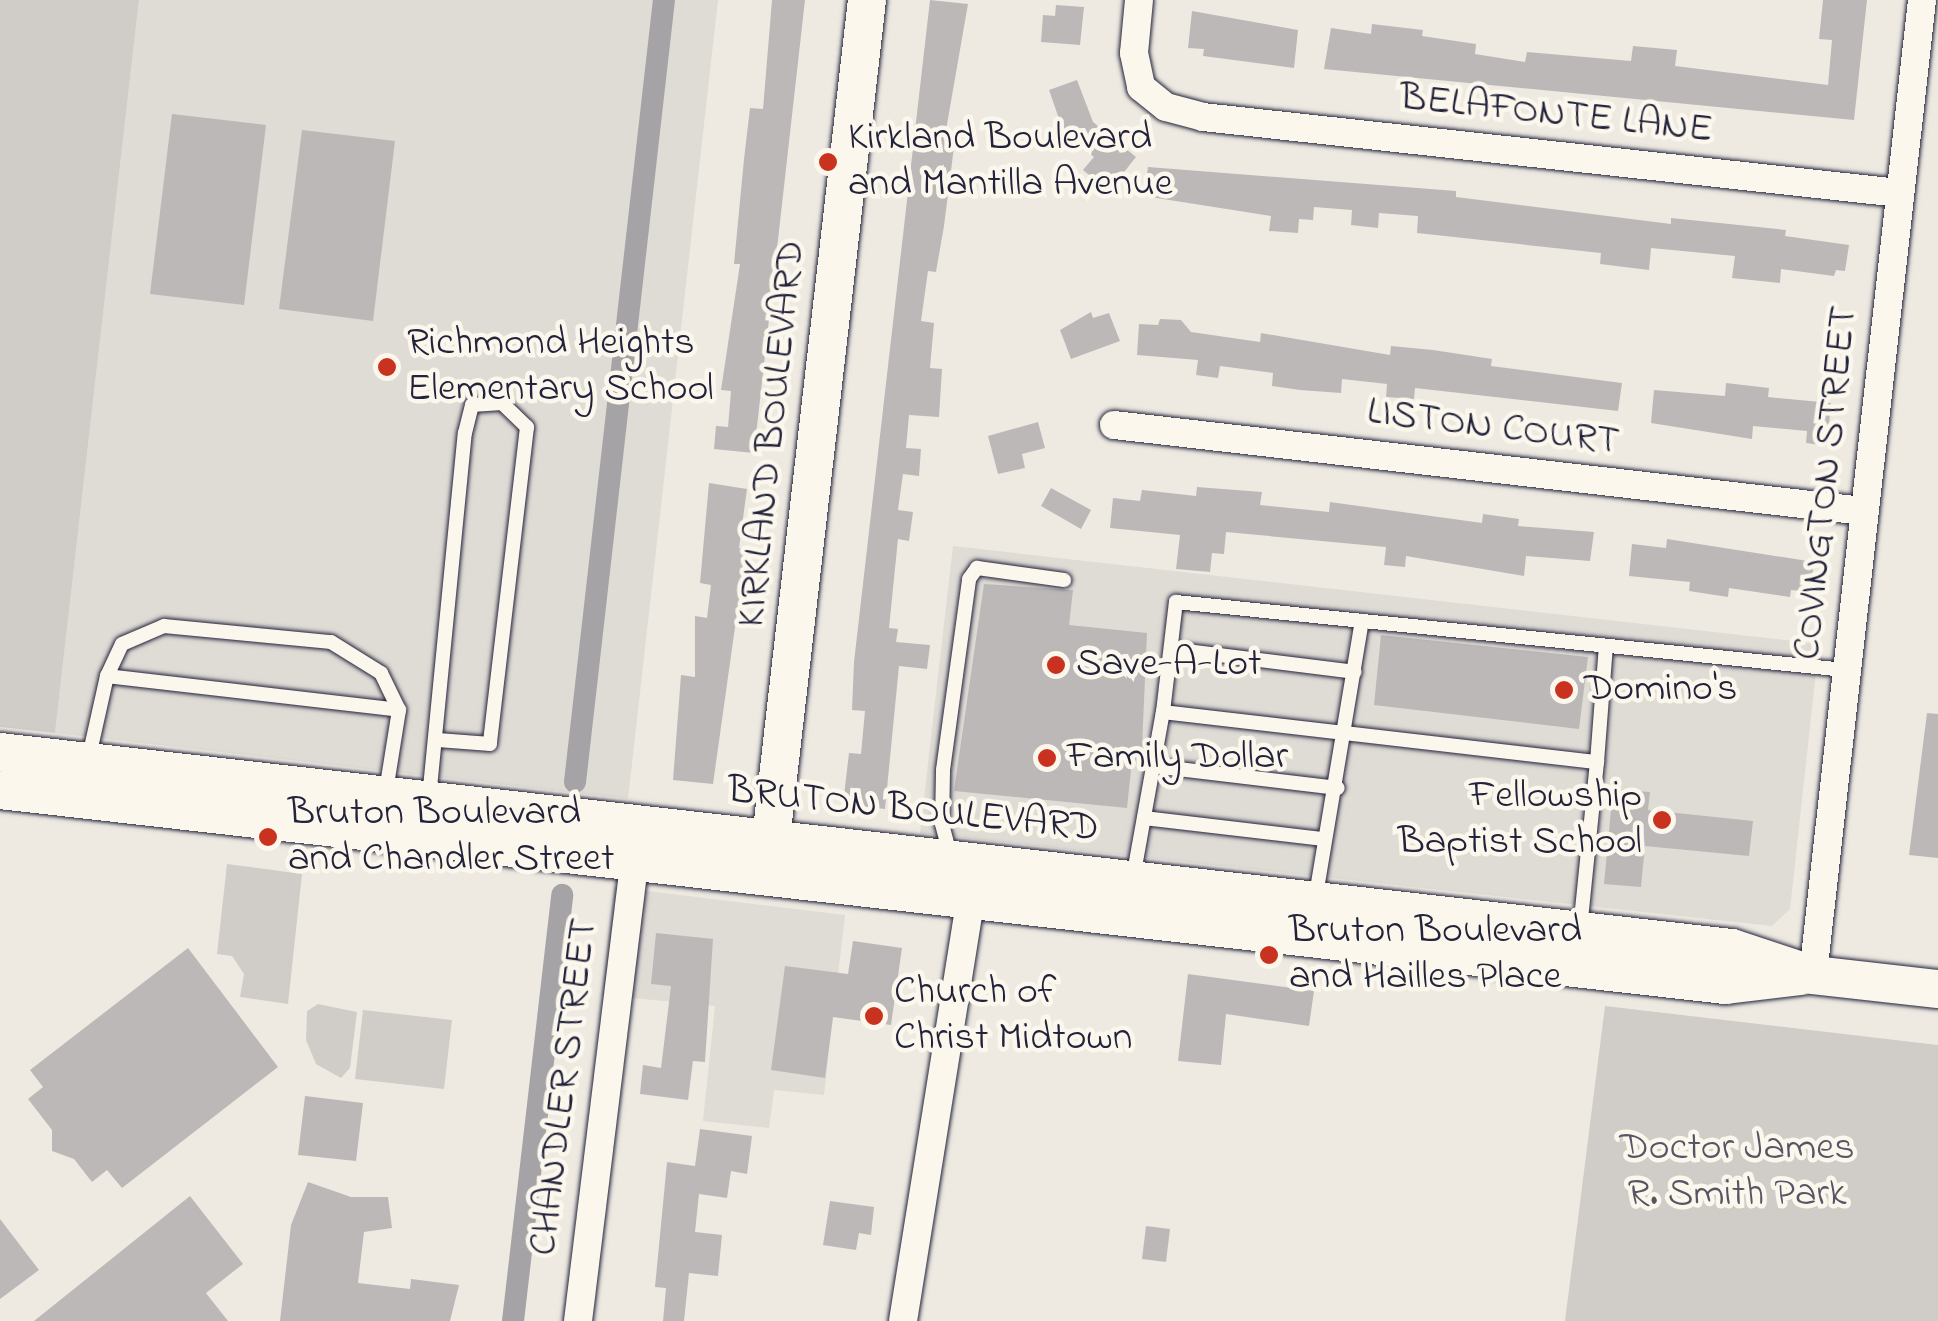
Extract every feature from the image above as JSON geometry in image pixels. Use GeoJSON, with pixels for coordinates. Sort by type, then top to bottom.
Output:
{"type":"FeatureCollection","features":[{"type":"Feature","properties":{"kind":"street","name":"KIRKLAND BOULEVARD"},"geometry":{"type":"LineString","coordinates":[[769,859],[868,0]]}},
{"type":"Feature","properties":{"kind":"street","name":"BELAFONTE LANE"},"geometry":{"type":"LineString","coordinates":[[1139,0],[1134,53],[1141,87],[1166,107],[1204,117],[1900,194]]}},
{"type":"Feature","properties":{"kind":"street","name":"COVINGTON STREET"},"geometry":{"type":"LineString","coordinates":[[1813,975],[1922,0]]}},
{"type":"Feature","properties":{"kind":"street","name":"LISTON COURT"},"geometry":{"type":"LineString","coordinates":[[1114,425],[1863,511]]}},
{"type":"Feature","properties":{"kind":"street","name":"BRUTON BOULEVARD"},"geometry":{"type":"LineString","coordinates":[[0,752],[429,801],[769,859],[970,903],[1726,985],[1813,975]]}},
{"type":"Feature","properties":{"kind":"street"},"geometry":{"type":"LineString","coordinates":[[82,799],[88,762]]}},
{"type":"Feature","properties":{"kind":"street","name":"BRUTON BOULEVARD"},"geometry":{"type":"LineString","coordinates":[[0,790],[634,863],[769,859],[964,861],[1732,948],[1813,975],[1938,989]]}},
{"type":"Feature","properties":{"kind":"street"},"geometry":{"type":"LineString","coordinates":[[903,1321],[970,903],[964,861]]}},
{"type":"Feature","properties":{"kind":"street","name":"CHANDLER STREET"},"geometry":{"type":"LineString","coordinates":[[578,1321],[634,863]]}},
{"type":"Feature","properties":{"kind":"street"},"geometry":{"type":"LineString","coordinates":[[1311,940],[1316,901]]}},
{"type":"Feature","properties":{"kind":"street"},"geometry":{"type":"LineString","coordinates":[[1512,962],[1516,924]]}},
{"type":"Feature","properties":{"kind":"lane"},"geometry":{"type":"LineString","coordinates":[[424,839],[438,740],[465,433],[472,406],[502,403],[527,427],[490,744],[438,740]]}},
{"type":"Feature","properties":{"kind":"lane"},"geometry":{"type":"LineString","coordinates":[[964,861],[942,824],[943,770],[969,579],[977,568],[1064,580]]}},
{"type":"Feature","properties":{"kind":"lane"},"geometry":{"type":"LineString","coordinates":[[1133,880],[1163,712],[1176,602],[1846,670]]}},
{"type":"Feature","properties":{"kind":"lane"},"geometry":{"type":"LineString","coordinates":[[1316,901],[1322,839],[1338,788],[1362,621]]}},
{"type":"Feature","properties":{"kind":"lane"},"geometry":{"type":"LineString","coordinates":[[88,762],[107,676],[122,644],[164,626],[331,642],[381,673],[399,710],[381,834]]}},
{"type":"Feature","properties":{"kind":"lane"},"geometry":{"type":"LineString","coordinates":[[1580,930],[1606,646]]}},
{"type":"Feature","properties":{"kind":"lane"},"geometry":{"type":"LineString","coordinates":[[1170,649],[1355,672]]}},
{"type":"Feature","properties":{"kind":"lane"},"geometry":{"type":"LineString","coordinates":[[107,676],[399,710]]}},
{"type":"Feature","properties":{"kind":"lane"},"geometry":{"type":"LineString","coordinates":[[1163,712],[1596,762]]}},
{"type":"Feature","properties":{"kind":"lane"},"geometry":{"type":"LineString","coordinates":[[1153,766],[1338,788]]}},
{"type":"Feature","properties":{"kind":"lane"},"geometry":{"type":"LineString","coordinates":[[1144,818],[1322,839]]}},
{"type":"Feature","properties":{"kind":"shaded area","name":"Richmond Heights Elementary School"},"geometry":{"type":"Polygon","coordinates":[[[139,0],[718,0],[628,799],[55,733],[139,0]]]}},
{"type":"Feature","properties":{"kind":"shaded area"},"geometry":{"type":"Polygon","coordinates":[[[953,546],[1819,644],[1790,909],[1772,926],[920,833],[953,546]]]}},
{"type":"Feature","properties":{"kind":"shaded area"},"geometry":{"type":"Polygon","coordinates":[[[614,887],[845,915],[824,1095],[774,1090],[769,1128],[703,1121],[715,1006],[602,995],[614,887]]]}},
{"type":"Feature","properties":{"kind":"green space"},"geometry":{"type":"Polygon","coordinates":[[[0,0],[139,0],[55,733],[0,727],[0,0]]]}},
{"type":"Feature","properties":{"kind":"green space"},"geometry":{"type":"Polygon","coordinates":[[[227,864],[302,874],[288,1004],[240,997],[244,974],[232,956],[217,954],[227,864]]]}},
{"type":"Feature","properties":{"kind":"green space"},"geometry":{"type":"Polygon","coordinates":[[[318,1004],[357,1012],[350,1068],[341,1078],[316,1064],[306,1040],[307,1011],[318,1004]]]}},
{"type":"Feature","properties":{"kind":"green space","name":"Doctor James R. Smith Park"},"geometry":{"type":"Polygon","coordinates":[[[1605,1006],[1938,1045],[1938,1321],[1565,1321],[1605,1006]]]}},
{"type":"Feature","properties":{"kind":"green space"},"geometry":{"type":"Polygon","coordinates":[[[363,1010],[452,1020],[444,1089],[355,1079],[363,1010]]]}},
{"type":"Feature","properties":{"kind":"building"},"geometry":{"type":"Polygon","coordinates":[[[772,0],[805,0],[754,453],[714,449],[716,426],[728,427],[731,391],[721,390],[740,264],[734,264],[744,159],[750,108],[763,109],[772,0]]]}},
{"type":"Feature","properties":{"kind":"building"},"geometry":{"type":"Polygon","coordinates":[[[930,0],[968,4],[946,130],[956,131],[944,226],[936,272],[928,271],[921,321],[934,323],[930,368],[942,369],[939,417],[909,415],[906,448],[921,449],[919,476],[903,474],[898,510],[913,512],[909,541],[898,539],[889,628],[898,629],[896,642],[930,645],[927,669],[899,666],[885,809],[843,804],[849,753],[861,754],[865,711],[852,710],[854,662],[930,0]]]}},
{"type":"Feature","properties":{"kind":"building"},"geometry":{"type":"Polygon","coordinates":[[[1823,0],[1867,0],[1854,120],[1324,69],[1331,28],[1371,34],[1372,24],[1423,30],[1422,36],[1476,44],[1475,54],[1525,62],[1527,52],[1631,61],[1633,46],[1677,50],[1675,66],[1828,85],[1832,40],[1819,39],[1823,0]]]}},
{"type":"Feature","properties":{"kind":"building"},"geometry":{"type":"Polygon","coordinates":[[[1056,5],[1084,7],[1080,45],[1041,42],[1043,15],[1055,16],[1056,5]]]}},
{"type":"Feature","properties":{"kind":"building"},"geometry":{"type":"Polygon","coordinates":[[[1192,11],[1298,30],[1294,68],[1203,56],[1204,49],[1188,48],[1192,11]]]}},
{"type":"Feature","properties":{"kind":"building"},"geometry":{"type":"Polygon","coordinates":[[[1077,80],[1093,122],[1136,157],[1109,191],[1083,170],[1094,157],[1064,133],[1049,90],[1077,80]]]}},
{"type":"Feature","properties":{"kind":"building"},"geometry":{"type":"Polygon","coordinates":[[[172,114],[266,125],[244,305],[150,294],[172,114]]]}},
{"type":"Feature","properties":{"kind":"building"},"geometry":{"type":"Polygon","coordinates":[[[302,130],[395,141],[373,321],[279,309],[302,130]]]}},
{"type":"Feature","properties":{"kind":"building"},"geometry":{"type":"Polygon","coordinates":[[[1148,167],[1456,191],[1456,197],[1671,224],[1671,218],[1786,230],[1785,236],[1849,245],[1845,271],[1836,270],[1834,276],[1781,269],[1780,283],[1732,278],[1735,256],[1651,248],[1649,270],[1600,264],[1601,253],[1417,233],[1418,216],[1379,213],[1378,228],[1351,225],[1352,210],[1314,207],[1313,220],[1299,219],[1298,233],[1269,231],[1271,216],[1144,196],[1148,167]]]}},
{"type":"Feature","properties":{"kind":"building"},"geometry":{"type":"Polygon","coordinates":[[[1091,312],[1093,318],[1109,313],[1120,341],[1071,359],[1060,330],[1091,312]]]}},
{"type":"Feature","properties":{"kind":"building"},"geometry":{"type":"Polygon","coordinates":[[[1160,319],[1181,320],[1191,332],[1260,342],[1261,333],[1390,355],[1391,346],[1433,350],[1492,359],[1491,366],[1622,383],[1618,411],[1415,388],[1414,399],[1386,397],[1387,384],[1342,379],[1341,393],[1300,390],[1272,386],[1273,373],[1220,366],[1218,378],[1196,375],[1198,360],[1137,355],[1139,324],[1158,325],[1160,319]]]}},
{"type":"Feature","properties":{"kind":"building"},"geometry":{"type":"Polygon","coordinates":[[[1726,383],[1769,388],[1768,397],[1831,403],[1827,446],[1806,443],[1807,431],[1753,426],[1752,439],[1651,423],[1654,390],[1725,396],[1726,383]]]}},
{"type":"Feature","properties":{"kind":"building"},"geometry":{"type":"Polygon","coordinates":[[[1038,422],[1045,448],[1022,454],[1025,468],[998,474],[988,436],[1038,422]]]}},
{"type":"Feature","properties":{"kind":"building"},"geometry":{"type":"Polygon","coordinates":[[[709,483],[747,489],[739,548],[746,549],[713,784],[673,780],[681,675],[695,677],[695,616],[707,618],[711,585],[700,583],[709,483]]]}},
{"type":"Feature","properties":{"kind":"building"},"geometry":{"type":"Polygon","coordinates":[[[1197,487],[1262,492],[1260,505],[1329,512],[1330,502],[1482,523],[1483,514],[1519,519],[1518,526],[1594,532],[1590,561],[1526,556],[1524,576],[1406,556],[1405,567],[1384,565],[1386,547],[1226,532],[1224,554],[1212,553],[1210,572],[1176,569],[1180,535],[1110,528],[1113,498],[1140,501],[1142,490],[1196,496],[1197,487]]]}},
{"type":"Feature","properties":{"kind":"building"},"geometry":{"type":"Polygon","coordinates":[[[1051,488],[1091,510],[1081,529],[1041,506],[1051,488]]]}},
{"type":"Feature","properties":{"kind":"building"},"geometry":{"type":"Polygon","coordinates":[[[1667,539],[1814,562],[1810,592],[1791,590],[1790,597],[1729,588],[1728,597],[1689,591],[1690,582],[1629,576],[1632,544],[1666,548],[1667,539]]]}},
{"type":"Feature","properties":{"kind":"building","name":"Save-A-Lot"},"geometry":{"type":"Polygon","coordinates":[[[984,584],[1073,590],[1069,625],[1147,633],[1142,747],[1131,770],[1127,808],[954,791],[984,584]]]}},
{"type":"Feature","properties":{"kind":"building"},"geometry":{"type":"Polygon","coordinates":[[[1381,635],[1588,657],[1579,729],[1374,705],[1381,635]]]}},
{"type":"Feature","properties":{"kind":"building"},"geometry":{"type":"Polygon","coordinates":[[[1927,713],[1938,714],[1938,858],[1909,855],[1927,713]]]}},
{"type":"Feature","properties":{"kind":"building"},"geometry":{"type":"Polygon","coordinates":[[[1613,789],[1650,792],[1648,810],[1753,821],[1749,856],[1645,846],[1641,887],[1604,884],[1613,789]]]}},
{"type":"Feature","properties":{"kind":"building"},"geometry":{"type":"Polygon","coordinates":[[[656,933],[713,939],[705,1062],[693,1061],[688,1100],[640,1094],[643,1065],[661,1068],[671,986],[651,984],[656,933]]]}},
{"type":"Feature","properties":{"kind":"building"},"geometry":{"type":"Polygon","coordinates":[[[853,941],[902,948],[891,1025],[833,1017],[825,1078],[771,1070],[785,966],[848,974],[853,941]]]}},
{"type":"Feature","properties":{"kind":"building"},"geometry":{"type":"Polygon","coordinates":[[[188,948],[278,1067],[122,1188],[107,1170],[92,1182],[74,1159],[52,1151],[52,1130],[28,1099],[43,1087],[30,1070],[188,948]]]}},
{"type":"Feature","properties":{"kind":"building"},"geometry":{"type":"Polygon","coordinates":[[[1188,974],[1314,991],[1309,1026],[1226,1014],[1221,1065],[1178,1061],[1188,974]]]}},
{"type":"Feature","properties":{"kind":"building"},"geometry":{"type":"Polygon","coordinates":[[[305,1096],[363,1103],[356,1161],[298,1155],[305,1096]]]}},
{"type":"Feature","properties":{"kind":"building"},"geometry":{"type":"Polygon","coordinates":[[[700,1129],[752,1136],[747,1174],[731,1171],[727,1198],[699,1194],[695,1232],[722,1235],[718,1276],[689,1273],[684,1321],[663,1321],[666,1288],[655,1287],[667,1162],[695,1166],[700,1129]]]}},
{"type":"Feature","properties":{"kind":"building"},"geometry":{"type":"Polygon","coordinates":[[[308,1182],[351,1197],[388,1197],[392,1228],[364,1232],[358,1283],[410,1289],[411,1279],[459,1285],[450,1321],[280,1321],[291,1225],[308,1182]]]}},
{"type":"Feature","properties":{"kind":"building"},"geometry":{"type":"Polygon","coordinates":[[[190,1196],[243,1264],[206,1293],[228,1321],[34,1321],[190,1196]]]}},
{"type":"Feature","properties":{"kind":"building"},"geometry":{"type":"Polygon","coordinates":[[[830,1201],[874,1207],[871,1235],[859,1233],[856,1250],[823,1245],[830,1201]]]}},
{"type":"Feature","properties":{"kind":"building"},"geometry":{"type":"Polygon","coordinates":[[[0,1219],[39,1270],[0,1299],[0,1219]]]}},
{"type":"Feature","properties":{"kind":"building"},"geometry":{"type":"Polygon","coordinates":[[[1146,1226],[1170,1229],[1166,1262],[1142,1259],[1146,1226]]]}},
{"type":"Feature","properties":{"kind":"waterway"},"geometry":{"type":"LineString","coordinates":[[575,782],[664,0]]}},
{"type":"Feature","properties":{"kind":"waterway"},"geometry":{"type":"LineString","coordinates":[[513,1321],[562,895]]}},
{"type":"Feature","properties":{"kind":"place","name":"Kirkland Boulevard and Mantilla Avenue"},"geometry":{"type":"Point","coordinates":[828,162]}},
{"type":"Feature","properties":{"kind":"place","name":"Richmond Heights Elementary School"},"geometry":{"type":"Point","coordinates":[387,367]}},
{"type":"Feature","properties":{"kind":"place","name":"Save-A-Lot"},"geometry":{"type":"Point","coordinates":[1056,665]}},
{"type":"Feature","properties":{"kind":"place","name":"Domino's"},"geometry":{"type":"Point","coordinates":[1564,690]}},
{"type":"Feature","properties":{"kind":"place","name":"Family Dollar"},"geometry":{"type":"Point","coordinates":[1047,758]}},
{"type":"Feature","properties":{"kind":"place","name":"Fellowship Baptist School"},"geometry":{"type":"Point","coordinates":[1662,820]}},
{"type":"Feature","properties":{"kind":"place","name":"Bruton Boulevard and Chandler Street"},"geometry":{"type":"Point","coordinates":[268,837]}},
{"type":"Feature","properties":{"kind":"place","name":"Bruton Boulevard and Hailles Place"},"geometry":{"type":"Point","coordinates":[1269,955]}},
{"type":"Feature","properties":{"kind":"place","name":"Church of Christ Midtown"},"geometry":{"type":"Point","coordinates":[874,1016]}}]}
